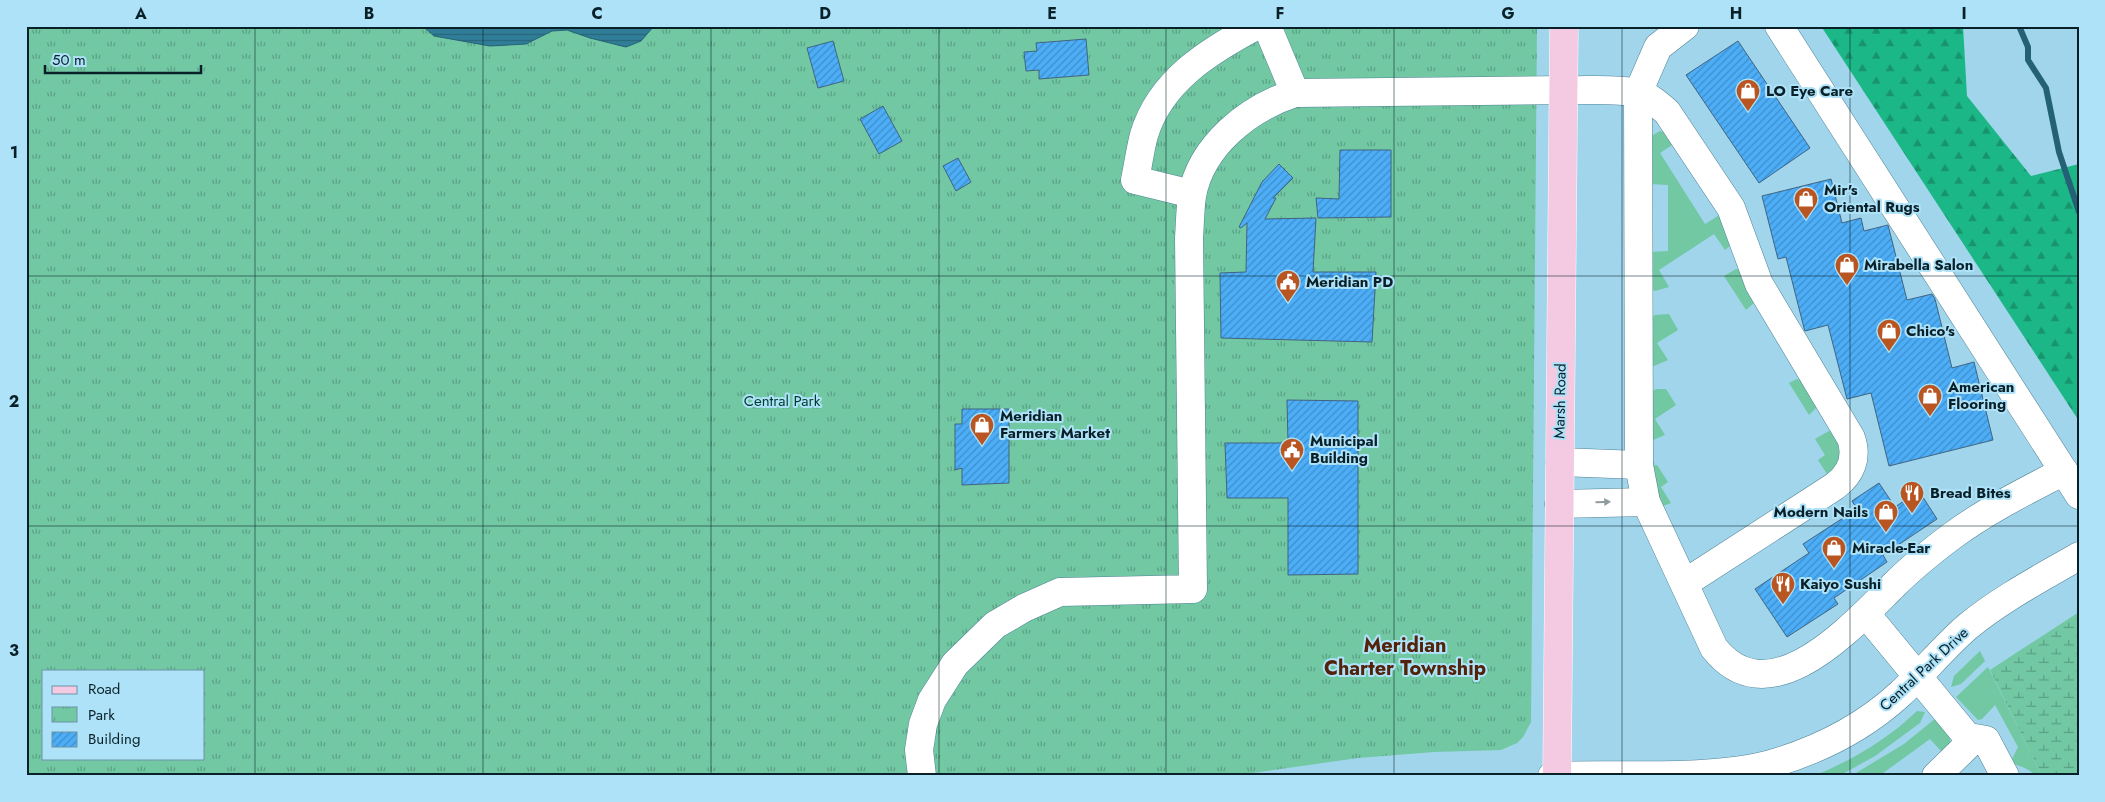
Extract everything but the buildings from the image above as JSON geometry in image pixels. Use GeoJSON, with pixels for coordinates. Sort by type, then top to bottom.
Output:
{"type":"FeatureCollection","features":[{"type":"Feature","properties":{"kind":"main road","name":"Marsh Road"},"geometry":{"type":"LineString","coordinates":[[1557,776],[1564,26]]}},
{"type":"Feature","properties":{"kind":"street"},"geometry":{"type":"LineString","coordinates":[[1192,194],[1135,180],[1145,134],[1162,98],[1193,64],[1223,44],[1256,26]]}},
{"type":"Feature","properties":{"kind":"street"},"geometry":{"type":"LineString","coordinates":[[1267,26],[1296,93]]}},
{"type":"Feature","properties":{"kind":"street"},"geometry":{"type":"LineString","coordinates":[[1685,26],[1658,48],[1638,93],[1639,465],[1646,502],[1714,648],[1727,662],[1756,674],[1778,672],[1811,657],[1840,637],[1894,585],[1954,535],[1984,514],[2064,471]]}},
{"type":"Feature","properties":{"kind":"street"},"geometry":{"type":"LineString","coordinates":[[1779,26],[2079,495]]}},
{"type":"Feature","properties":{"kind":"street"},"geometry":{"type":"LineString","coordinates":[[922,776],[918,750],[923,724],[932,700],[955,664],[995,625],[1024,608],[1060,592],[1193,589],[1188,238],[1192,194],[1206,160],[1228,132],[1254,111],[1296,93],[1563,90],[1638,93],[1658,104],[1667,112],[1731,208],[1759,284],[1854,446],[1854,461],[1844,480],[1685,584]]}},
{"type":"Feature","properties":{"kind":"street"},"geometry":{"type":"LineString","coordinates":[[1560,462],[1639,465]]}},
{"type":"Feature","properties":{"kind":"street"},"geometry":{"type":"LineString","coordinates":[[1559,504],[1646,502]]}},
{"type":"Feature","properties":{"kind":"street","name":"Central Park Drive"},"geometry":{"type":"LineString","coordinates":[[1552,776],[1706,773],[1769,764],[1799,755],[1853,730],[1877,714],[1919,676],[1942,650],[1986,612],[2079,556]]}},
{"type":"Feature","properties":{"kind":"street"},"geometry":{"type":"LineString","coordinates":[[1866,614],[1970,740]]}},
{"type":"Feature","properties":{"kind":"street"},"geometry":{"type":"LineString","coordinates":[[1936,776],[1970,740],[1975,738],[1986,740],[2005,776]]}},
{"type":"Feature","properties":{"kind":"green space","name":"Central Park"},"geometry":{"type":"Polygon","coordinates":[[[26,26],[1537,26],[1531,722],[1523,737],[1517,743],[1501,750],[1434,752],[1358,758],[1231,776],[26,776],[26,26]]]}},
{"type":"Feature","properties":{"kind":"green space"},"geometry":{"type":"Polygon","coordinates":[[[1821,26],[1963,26],[1967,96],[2031,176],[2079,164],[2079,421],[1821,26]]]}},
{"type":"Feature","properties":{"kind":"green space"},"geometry":{"type":"Polygon","coordinates":[[[1660,131],[1664,132],[1675,143],[1660,153],[1705,224],[1721,214],[1731,245],[1725,250],[1714,234],[1659,270],[1669,287],[1655,291],[1651,289],[1649,252],[1668,251],[1668,185],[1649,184],[1651,136],[1660,131]]]}},
{"type":"Feature","properties":{"kind":"green space"},"geometry":{"type":"Polygon","coordinates":[[[1736,269],[1740,270],[1755,302],[1746,310],[1724,276],[1736,269]]]}},
{"type":"Feature","properties":{"kind":"green space"},"geometry":{"type":"Polygon","coordinates":[[[1669,314],[1678,330],[1657,343],[1668,360],[1654,366],[1652,365],[1651,318],[1655,315],[1669,314]]]}},
{"type":"Feature","properties":{"kind":"green space"},"geometry":{"type":"Polygon","coordinates":[[[1797,379],[1801,380],[1817,407],[1809,415],[1789,383],[1797,379]]]}},
{"type":"Feature","properties":{"kind":"green space"},"geometry":{"type":"Polygon","coordinates":[[[1656,389],[1666,389],[1676,405],[1655,419],[1665,435],[1653,440],[1651,439],[1651,392],[1656,389]]]}},
{"type":"Feature","properties":{"kind":"green space"},"geometry":{"type":"Polygon","coordinates":[[[1829,431],[1836,435],[1840,452],[1836,467],[1829,477],[1818,460],[1825,455],[1815,439],[1829,431]]]}},
{"type":"Feature","properties":{"kind":"green space"},"geometry":{"type":"Polygon","coordinates":[[[1653,465],[1657,465],[1668,482],[1661,487],[1671,503],[1663,506],[1652,485],[1653,465]]]}},
{"type":"Feature","properties":{"kind":"green space"},"geometry":{"type":"Polygon","coordinates":[[[2079,612],[2079,776],[2042,776],[1990,670],[2079,612]]]}},
{"type":"Feature","properties":{"kind":"green space"},"geometry":{"type":"Polygon","coordinates":[[[1980,651],[1985,661],[1961,684],[1951,687],[1954,676],[1980,651]]]}},
{"type":"Feature","properties":{"kind":"green space"},"geometry":{"type":"Polygon","coordinates":[[[1988,667],[2042,776],[2035,776],[2029,770],[2011,761],[2018,747],[1995,705],[1982,719],[1978,720],[1956,697],[1988,667]]]}},
{"type":"Feature","properties":{"kind":"green space"},"geometry":{"type":"Polygon","coordinates":[[[1917,711],[1925,712],[1920,723],[1875,756],[1839,776],[1814,776],[1842,763],[1881,740],[1917,711]]]}},
{"type":"Feature","properties":{"kind":"green space"},"geometry":{"type":"Polygon","coordinates":[[[1936,718],[1950,738],[1950,743],[1945,750],[1941,751],[1930,739],[1879,776],[1851,776],[1904,744],[1936,718]]]}},
{"type":"Feature","properties":{"kind":"water"},"geometry":{"type":"Polygon","coordinates":[[[423,26],[654,26],[641,41],[626,47],[567,30],[552,31],[526,44],[490,46],[434,36],[423,26]]]}},
{"type":"Feature","properties":{"kind":"waterway"},"geometry":{"type":"LineString","coordinates":[[2019,26],[2028,47],[2028,60],[2046,88],[2059,152],[2079,212]]}},
{"type":"Feature","properties":{"kind":"place","name":"LO Eye Care"},"geometry":{"type":"Point","coordinates":[1748,112]}},
{"type":"Feature","properties":{"kind":"place","name":"Mir's Oriental Rugs"},"geometry":{"type":"Point","coordinates":[1806,220]}},
{"type":"Feature","properties":{"kind":"place","name":"Mirabella Salon"},"geometry":{"type":"Point","coordinates":[1847,286]}},
{"type":"Feature","properties":{"kind":"place","name":"Meridian PD"},"geometry":{"type":"Point","coordinates":[1288,303]}},
{"type":"Feature","properties":{"kind":"place","name":"Chico's"},"geometry":{"type":"Point","coordinates":[1889,352]}},
{"type":"Feature","properties":{"kind":"place","name":"American Flooring"},"geometry":{"type":"Point","coordinates":[1930,417]}},
{"type":"Feature","properties":{"kind":"place","name":"Meridian Farmers Market"},"geometry":{"type":"Point","coordinates":[982,446]}},
{"type":"Feature","properties":{"kind":"place","name":"Municipal Building"},"geometry":{"type":"Point","coordinates":[1292,471]}},
{"type":"Feature","properties":{"kind":"place","name":"Bread Bites"},"geometry":{"type":"Point","coordinates":[1912,514]}},
{"type":"Feature","properties":{"kind":"place","name":"Modern Nails"},"geometry":{"type":"Point","coordinates":[1886,533]}},
{"type":"Feature","properties":{"kind":"place","name":"Miracle-Ear"},"geometry":{"type":"Point","coordinates":[1834,569]}},
{"type":"Feature","properties":{"kind":"place","name":"Kaiyo Sushi"},"geometry":{"type":"Point","coordinates":[1783,605]}},
{"type":"Feature","properties":{"kind":"district","name":"Meridian Charter Township"},"geometry":{"type":"Point","coordinates":[1405,656]}}]}
